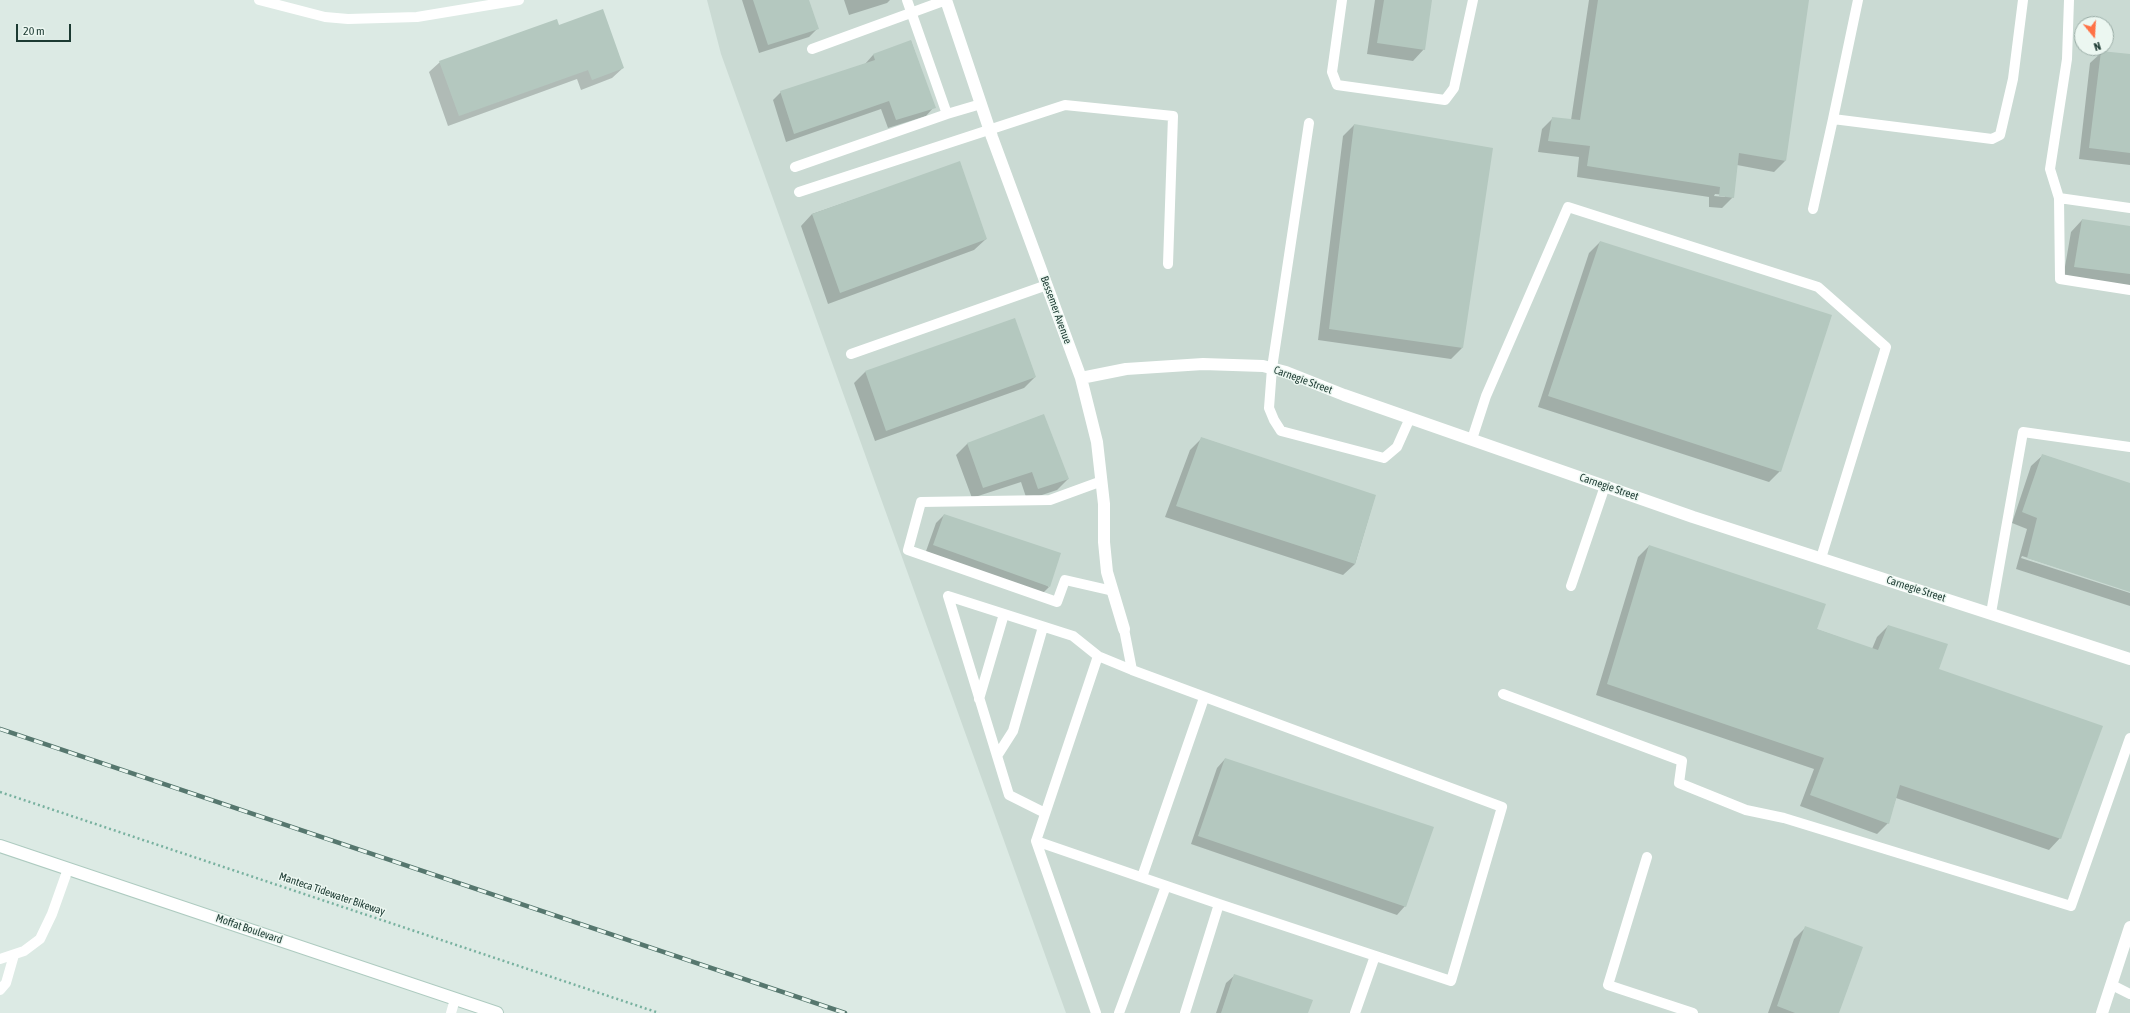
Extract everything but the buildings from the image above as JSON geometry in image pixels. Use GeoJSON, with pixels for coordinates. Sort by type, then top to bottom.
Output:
{"type":"FeatureCollection","features":[{"type":"Feature","properties":{"kind":"street","name":"Bessemer Avenue"},"geometry":{"type":"LineString","coordinates":[[946,0],[981,104],[1081,378],[1097,442],[1104,504],[1104,542],[1107,572],[1124,629]]}},
{"type":"Feature","properties":{"kind":"street","name":"Carnegie Street"},"geometry":{"type":"LineString","coordinates":[[1081,378],[1126,369],[1203,364],[1262,366],[1272,368],[1605,486],[2130,659]]}},
{"type":"Feature","properties":{"kind":"street","name":"Moffat Boulevard"},"geometry":{"type":"LineString","coordinates":[[0,846],[498,1013]]}},
{"type":"Feature","properties":{"kind":"street"},"geometry":{"type":"LineString","coordinates":[[2102,1013],[2130,927]]}},
{"type":"Feature","properties":{"kind":"lane"},"geometry":{"type":"LineString","coordinates":[[259,0],[325,17],[348,19],[417,17],[519,0]]}},
{"type":"Feature","properties":{"kind":"lane"},"geometry":{"type":"LineString","coordinates":[[907,0],[947,114]]}},
{"type":"Feature","properties":{"kind":"lane"},"geometry":{"type":"LineString","coordinates":[[812,49],[946,0]]}},
{"type":"Feature","properties":{"kind":"lane"},"geometry":{"type":"LineString","coordinates":[[1342,0],[1332,72],[1337,85],[1445,100],[1454,88],[1472,0]]}},
{"type":"Feature","properties":{"kind":"lane"},"geometry":{"type":"LineString","coordinates":[[1814,209],[1858,0]]}},
{"type":"Feature","properties":{"kind":"lane"},"geometry":{"type":"LineString","coordinates":[[1833,119],[1992,139],[2000,135],[2013,79],[2023,0]]}},
{"type":"Feature","properties":{"kind":"lane"},"geometry":{"type":"LineString","coordinates":[[2069,0],[2067,59],[2050,169],[2059,198],[2060,280],[2130,290]]}},
{"type":"Feature","properties":{"kind":"lane"},"geometry":{"type":"LineString","coordinates":[[795,166],[947,114],[981,104]]}},
{"type":"Feature","properties":{"kind":"lane"},"geometry":{"type":"LineString","coordinates":[[798,192],[1065,105],[1173,116],[1168,264]]}},
{"type":"Feature","properties":{"kind":"lane"},"geometry":{"type":"LineString","coordinates":[[1309,123],[1272,368],[1269,408],[1281,431],[1384,458],[1397,447],[1410,418]]}},
{"type":"Feature","properties":{"kind":"lane"},"geometry":{"type":"LineString","coordinates":[[2059,198],[2130,208]]}},
{"type":"Feature","properties":{"kind":"lane"},"geometry":{"type":"LineString","coordinates":[[1472,439],[1486,396],[1568,207],[1818,287],[1886,347],[1821,558]]}},
{"type":"Feature","properties":{"kind":"lane"},"geometry":{"type":"LineString","coordinates":[[851,354],[1047,285]]}},
{"type":"Feature","properties":{"kind":"lane"},"geometry":{"type":"LineString","coordinates":[[1991,613],[2023,432],[2130,447]]}},
{"type":"Feature","properties":{"kind":"lane"},"geometry":{"type":"LineString","coordinates":[[1102,481],[1050,500],[921,502],[908,550],[1057,602],[1065,580],[1112,591]]}},
{"type":"Feature","properties":{"kind":"lane"},"geometry":{"type":"LineString","coordinates":[[1571,586],[1605,486]]}},
{"type":"Feature","properties":{"kind":"lane"},"geometry":{"type":"LineString","coordinates":[[1036,840],[1166,886],[1451,981],[1502,807],[1204,698],[1132,670],[1098,656],[1072,636],[948,596],[1008,795],[1045,813]]}},
{"type":"Feature","properties":{"kind":"lane"},"geometry":{"type":"LineString","coordinates":[[979,699],[1004,614]]}},
{"type":"Feature","properties":{"kind":"lane"},"geometry":{"type":"LineString","coordinates":[[997,756],[1013,731],[1043,627]]}},
{"type":"Feature","properties":{"kind":"lane"},"geometry":{"type":"LineString","coordinates":[[1124,629],[1132,670]]}},
{"type":"Feature","properties":{"kind":"lane"},"geometry":{"type":"LineString","coordinates":[[1096,1013],[1036,840],[1098,656]]}},
{"type":"Feature","properties":{"kind":"lane"},"geometry":{"type":"LineString","coordinates":[[1503,694],[1682,761],[1679,783],[1746,810],[1784,818],[2071,906],[2130,738]]}},
{"type":"Feature","properties":{"kind":"lane"},"geometry":{"type":"LineString","coordinates":[[1142,877],[1204,698]]}},
{"type":"Feature","properties":{"kind":"lane"},"geometry":{"type":"LineString","coordinates":[[1647,857],[1608,985],[1693,1013]]}},
{"type":"Feature","properties":{"kind":"lane"},"geometry":{"type":"LineString","coordinates":[[0,960],[24,952],[40,939],[52,914],[68,868]]}},
{"type":"Feature","properties":{"kind":"lane"},"geometry":{"type":"LineString","coordinates":[[1119,1013],[1166,886]]}},
{"type":"Feature","properties":{"kind":"lane"},"geometry":{"type":"LineString","coordinates":[[1185,1013],[1219,904]]}},
{"type":"Feature","properties":{"kind":"lane"},"geometry":{"type":"LineString","coordinates":[[0,990],[6,983],[14,955]]}},
{"type":"Feature","properties":{"kind":"lane"},"geometry":{"type":"LineString","coordinates":[[1355,1013],[1375,956]]}},
{"type":"Feature","properties":{"kind":"lane"},"geometry":{"type":"LineString","coordinates":[[2112,985],[2130,994]]}},
{"type":"Feature","properties":{"kind":"lane"},"geometry":{"type":"LineString","coordinates":[[451,1013],[455,999]]}},
{"type":"Feature","properties":{"kind":"path","name":"Manteca Tidewater Bikeway"},"geometry":{"type":"LineString","coordinates":[[0,792],[659,1013]]}},
{"type":"Feature","properties":{"kind":"shaded area"},"geometry":{"type":"Polygon","coordinates":[[[707,0],[2130,0],[2130,1013],[1066,1013],[721,54],[707,0]]]}},
{"type":"Feature","properties":{"kind":"railway"},"geometry":{"type":"LineString","coordinates":[[0,729],[845,1013]]}}]}
